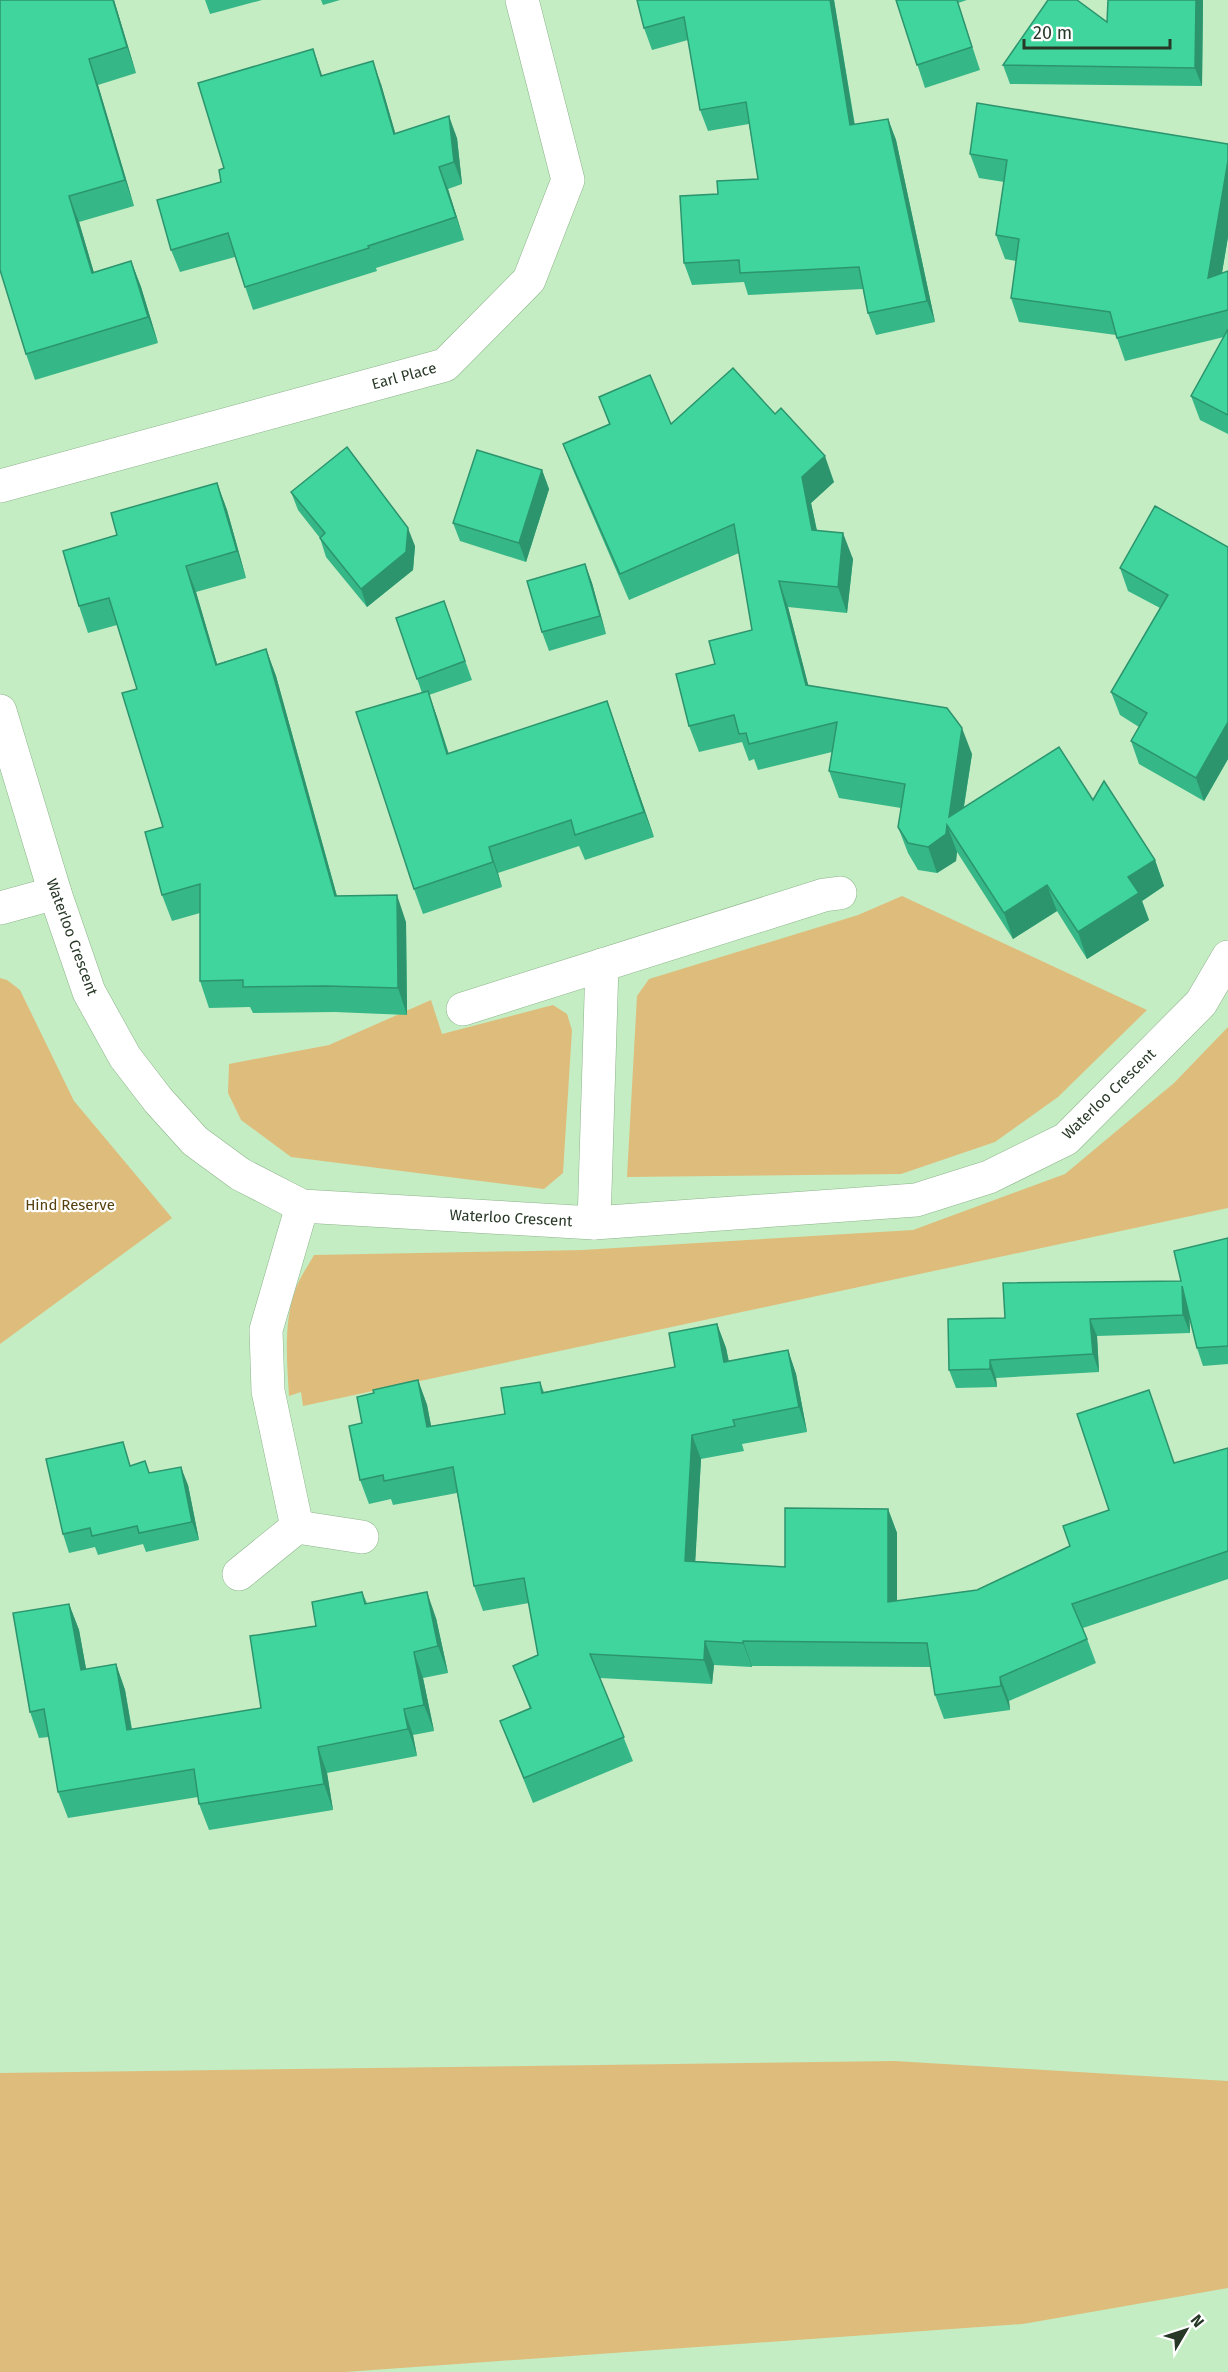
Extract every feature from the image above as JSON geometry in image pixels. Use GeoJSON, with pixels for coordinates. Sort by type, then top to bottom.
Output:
{"type":"FeatureCollection","features":[{"type":"Feature","properties":{"kind":"street","name":"Earl Place"},"geometry":{"type":"LineString","coordinates":[[0,486],[445,365],[529,280],[568,180],[522,0]]}},
{"type":"Feature","properties":{"kind":"street","name":"Waterloo Crescent"},"geometry":{"type":"LineString","coordinates":[[0,711],[55,893],[89,992],[125,1057],[158,1100],[195,1140],[240,1174],[302,1206],[594,1223],[916,1200],[989,1177],[1066,1138],[1200,1003],[1218,998],[1228,957]]}},
{"type":"Feature","properties":{"kind":"street"},"geometry":{"type":"LineString","coordinates":[[0,908],[55,893]]}},
{"type":"Feature","properties":{"kind":"street"},"geometry":{"type":"LineString","coordinates":[[463,1009],[824,895],[840,893]]}},
{"type":"Feature","properties":{"kind":"street"},"geometry":{"type":"LineString","coordinates":[[594,1223],[602,965]]}},
{"type":"Feature","properties":{"kind":"street"},"geometry":{"type":"LineString","coordinates":[[297,1527],[268,1391],[266,1330],[302,1206]]}},
{"type":"Feature","properties":{"kind":"street"},"geometry":{"type":"LineString","coordinates":[[239,1574],[297,1527],[362,1537]]}},
{"type":"Feature","properties":{"kind":"green space"},"geometry":{"type":"Polygon","coordinates":[[[902,896],[1147,1010],[1058,1097],[995,1142],[901,1174],[627,1177],[637,996],[649,979],[858,915],[902,896]]]}},
{"type":"Feature","properties":{"kind":"green space","name":"Hind Reserve"},"geometry":{"type":"Polygon","coordinates":[[[0,978],[7,980],[20,990],[74,1101],[172,1218],[0,1344],[0,978]]]}},
{"type":"Feature","properties":{"kind":"green space"},"geometry":{"type":"Polygon","coordinates":[[[431,1000],[442,1034],[553,1005],[567,1014],[572,1030],[563,1173],[544,1189],[291,1157],[241,1120],[228,1093],[229,1064],[329,1045],[431,1000]]]}},
{"type":"Feature","properties":{"kind":"green space"},"geometry":{"type":"Polygon","coordinates":[[[1228,1027],[1228,1208],[303,1406],[301,1392],[289,1396],[287,1342],[289,1314],[298,1284],[314,1255],[582,1250],[913,1230],[1065,1174],[1174,1083],[1228,1027]]]}},
{"type":"Feature","properties":{"kind":"green space"},"geometry":{"type":"Polygon","coordinates":[[[895,2061],[1228,2081],[1228,2288],[1023,2324],[345,2372],[0,2372],[0,2073],[895,2061]]]}},
{"type":"Feature","properties":{"kind":"building"},"geometry":{"type":"Polygon","coordinates":[[[0,0],[113,0],[127,47],[89,59],[125,180],[69,196],[92,273],[131,261],[148,317],[26,354],[0,270],[0,0]]]}},
{"type":"Feature","properties":{"kind":"building"},"geometry":{"type":"Polygon","coordinates":[[[637,0],[830,0],[850,125],[888,119],[927,301],[868,313],[859,267],[740,273],[739,260],[684,263],[680,196],[718,194],[717,181],[758,179],[746,102],[700,110],[684,17],[644,28],[637,0]]]}},
{"type":"Feature","properties":{"kind":"building"},"geometry":{"type":"Polygon","coordinates":[[[896,0],[957,0],[972,47],[917,65],[896,0]]]}},
{"type":"Feature","properties":{"kind":"building"},"geometry":{"type":"Polygon","coordinates":[[[1048,0],[1077,0],[1107,22],[1108,0],[1196,0],[1195,68],[1003,65],[1048,0]]]}},
{"type":"Feature","properties":{"kind":"building"},"geometry":{"type":"Polygon","coordinates":[[[313,49],[321,76],[373,61],[394,134],[449,116],[454,162],[439,167],[456,217],[368,246],[369,248],[245,287],[228,233],[171,250],[157,200],[221,182],[219,170],[224,168],[198,83],[313,49]]]}},
{"type":"Feature","properties":{"kind":"building"},"geometry":{"type":"Polygon","coordinates":[[[977,103],[1228,144],[1228,161],[1208,278],[1228,271],[1228,310],[1117,338],[1110,312],[1011,298],[1019,239],[996,235],[1007,160],[970,154],[977,103]]]}},
{"type":"Feature","properties":{"kind":"building"},"geometry":{"type":"Polygon","coordinates":[[[1228,329],[1228,415],[1191,396],[1228,329]]]}},
{"type":"Feature","properties":{"kind":"building"},"geometry":{"type":"Polygon","coordinates":[[[733,368],[775,414],[781,408],[825,456],[802,477],[812,530],[843,533],[838,587],[779,581],[806,685],[947,708],[962,728],[949,817],[1059,747],[1093,800],[1104,781],[1155,860],[1128,877],[1139,893],[1078,932],[1047,885],[1004,913],[947,825],[946,834],[928,847],[908,843],[898,827],[905,784],[829,771],[837,722],[749,744],[746,733],[739,734],[734,715],[689,726],[676,674],[715,664],[709,641],[752,630],[734,524],[620,574],[563,444],[610,424],[599,397],[650,375],[671,424],[733,368]]]}},
{"type":"Feature","properties":{"kind":"building"},"geometry":{"type":"Polygon","coordinates":[[[347,447],[408,528],[406,552],[361,589],[320,538],[325,533],[291,492],[347,447]]]}},
{"type":"Feature","properties":{"kind":"building"},"geometry":{"type":"Polygon","coordinates":[[[477,450],[542,470],[519,543],[453,523],[477,450]]]}},
{"type":"Feature","properties":{"kind":"building"},"geometry":{"type":"Polygon","coordinates":[[[217,483],[237,551],[186,566],[216,665],[266,649],[335,896],[397,895],[398,988],[243,987],[243,980],[200,981],[200,884],[162,895],[145,832],[163,827],[122,693],[137,689],[109,598],[79,606],[63,551],[117,535],[111,513],[217,483]]]}},
{"type":"Feature","properties":{"kind":"building"},"geometry":{"type":"Polygon","coordinates":[[[1155,506],[1228,547],[1228,722],[1196,778],[1131,741],[1147,713],[1111,692],[1168,595],[1120,568],[1155,506]]]}},
{"type":"Feature","properties":{"kind":"building"},"geometry":{"type":"Polygon","coordinates":[[[585,564],[600,616],[542,632],[527,581],[585,564]]]}},
{"type":"Feature","properties":{"kind":"building"},"geometry":{"type":"Polygon","coordinates":[[[444,601],[465,661],[417,679],[396,618],[444,601]]]}},
{"type":"Feature","properties":{"kind":"building"},"geometry":{"type":"Polygon","coordinates":[[[428,691],[447,754],[607,701],[644,812],[575,835],[571,820],[489,847],[493,862],[414,889],[356,712],[428,691]]]}},
{"type":"Feature","properties":{"kind":"building"},"geometry":{"type":"Polygon","coordinates":[[[1228,1238],[1228,1346],[1197,1348],[1182,1286],[1183,1315],[1090,1319],[1093,1354],[990,1360],[990,1369],[949,1370],[948,1319],[1005,1318],[1003,1283],[1181,1281],[1174,1251],[1228,1238]]]}},
{"type":"Feature","properties":{"kind":"building"},"geometry":{"type":"Polygon","coordinates":[[[717,1324],[724,1362],[788,1350],[799,1407],[733,1420],[735,1426],[692,1435],[685,1561],[785,1567],[785,1508],[888,1509],[888,1602],[977,1590],[1070,1546],[1063,1526],[1109,1510],[1077,1414],[1149,1390],[1174,1463],[1228,1448],[1228,1551],[1072,1604],[1087,1639],[1000,1677],[1001,1686],[935,1695],[927,1643],[705,1641],[704,1660],[590,1654],[624,1737],[524,1778],[500,1721],[531,1708],[513,1666],[538,1655],[524,1578],[474,1586],[453,1467],[384,1481],[383,1475],[360,1480],[349,1426],[362,1423],[357,1397],[374,1393],[373,1390],[418,1380],[427,1427],[505,1414],[501,1388],[540,1382],[542,1393],[675,1367],[669,1333],[717,1324]]]}},
{"type":"Feature","properties":{"kind":"building"},"geometry":{"type":"Polygon","coordinates":[[[123,1442],[130,1466],[145,1461],[149,1473],[181,1467],[192,1522],[139,1533],[137,1526],[92,1536],[90,1528],[63,1534],[46,1459],[123,1442]]]}},
{"type":"Feature","properties":{"kind":"building"},"geometry":{"type":"Polygon","coordinates":[[[362,1592],[365,1604],[427,1592],[438,1646],[414,1652],[424,1705],[404,1709],[408,1729],[318,1747],[324,1784],[199,1804],[194,1769],[58,1792],[44,1709],[30,1712],[13,1613],[69,1604],[81,1670],[116,1664],[127,1730],[261,1708],[250,1636],[316,1626],[312,1602],[362,1592]]]}}]}
